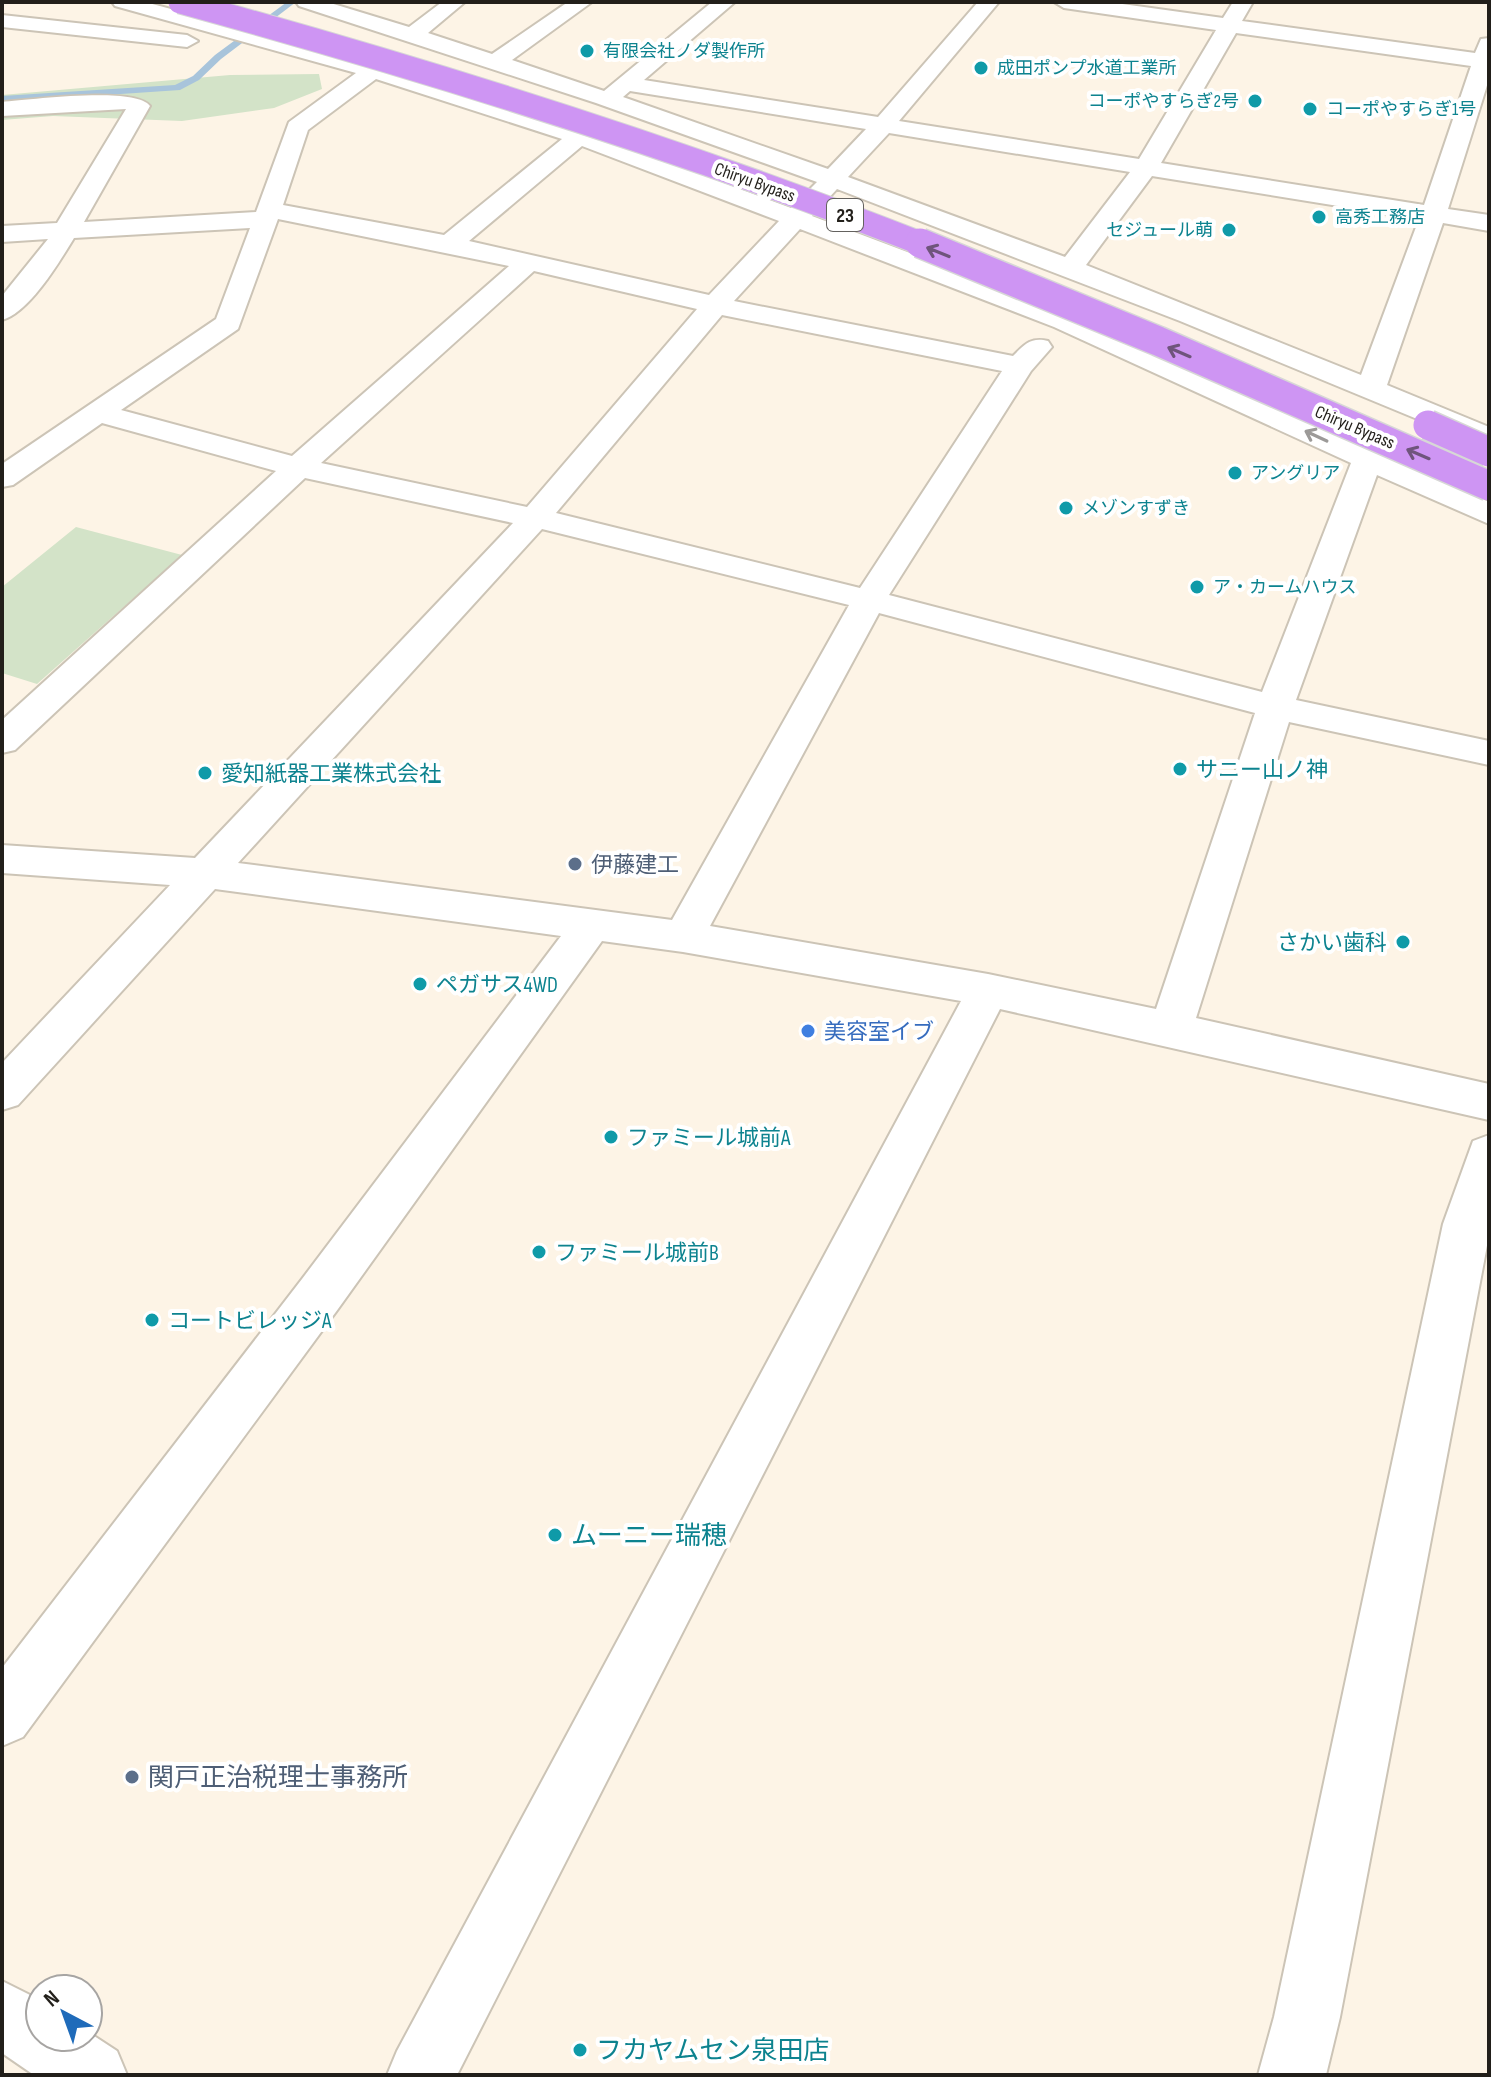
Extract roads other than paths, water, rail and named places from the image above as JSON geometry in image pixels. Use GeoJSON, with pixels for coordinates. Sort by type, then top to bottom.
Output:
{"type":"FeatureCollection","features":[{"type":"Feature","properties":{"kind":"highway","name":"Chiryu Bypass"},"geometry":{"type":"LineString","coordinates":[[180,2],[345,46],[491,91],[824,207],[1137,334],[1489,486]]}},
{"type":"Feature","properties":{"kind":"highway","name":"Chiryu Bypass"},"geometry":{"type":"LineString","coordinates":[[257,2],[373,33],[572,93],[747,153],[951,229],[1489,452]]}},
{"type":"Feature","properties":{"kind":"street"},"geometry":{"type":"LineString","coordinates":[[122,2],[373,71],[579,137],[1064,321],[1489,514]]}},
{"type":"Feature","properties":{"kind":"street"},"geometry":{"type":"LineString","coordinates":[[306,2],[495,62],[835,178],[1071,268],[1489,438]]}},
{"type":"Feature","properties":{"kind":"street"},"geometry":{"type":"LineString","coordinates":[[345,2],[367,10],[412,35]]}},
{"type":"Feature","properties":{"kind":"street"},"geometry":{"type":"LineString","coordinates":[[412,35],[455,2]]}},
{"type":"Feature","properties":{"kind":"street"},"geometry":{"type":"LineString","coordinates":[[495,62],[582,2]]}},
{"type":"Feature","properties":{"kind":"street"},"geometry":{"type":"LineString","coordinates":[[606,99],[629,84],[725,2]]}},
{"type":"Feature","properties":{"kind":"street"},"geometry":{"type":"LineString","coordinates":[[2,1092],[535,518],[715,305],[885,123],[989,2]]}},
{"type":"Feature","properties":{"kind":"street"},"geometry":{"type":"LineString","coordinates":[[1064,2],[1487,56],[1371,388]]}},
{"type":"Feature","properties":{"kind":"street"},"geometry":{"type":"LineString","coordinates":[[1071,268],[1146,167],[1243,2]]}},
{"type":"Feature","properties":{"kind":"street"},"geometry":{"type":"LineString","coordinates":[[2,21],[317,55]]}},
{"type":"Feature","properties":{"kind":"street"},"geometry":{"type":"LineString","coordinates":[[2,478],[228,323],[297,127],[373,71]]}},
{"type":"Feature","properties":{"kind":"street"},"geometry":{"type":"LineString","coordinates":[[629,84],[1489,223]]}},
{"type":"Feature","properties":{"kind":"street"},"geometry":{"type":"LineString","coordinates":[[2,109],[126,101],[139,106],[121,131],[67,230],[34,281],[2,312]]}},
{"type":"Feature","properties":{"kind":"street"},"geometry":{"type":"LineString","coordinates":[[449,244],[579,137]]}},
{"type":"Feature","properties":{"kind":"street"},"geometry":{"type":"LineString","coordinates":[[2,234],[267,214],[449,244],[715,305],[1020,366]]}},
{"type":"Feature","properties":{"kind":"street"},"geometry":{"type":"LineString","coordinates":[[2,741],[298,467],[529,262]]}},
{"type":"Feature","properties":{"kind":"street"},"geometry":{"type":"LineString","coordinates":[[683,937],[869,600],[1020,366],[1064,321]]}},
{"type":"Feature","properties":{"kind":"street"},"geometry":{"type":"LineString","coordinates":[[98,413],[298,467],[535,518],[869,600],[1275,707],[1489,753]]}},
{"type":"Feature","properties":{"kind":"street"},"geometry":{"type":"LineString","coordinates":[[1171,1029],[1275,707],[1367,460]]}},
{"type":"Feature","properties":{"kind":"street"},"geometry":{"type":"LineString","coordinates":[[2,859],[203,873],[683,937],[988,990],[1489,1102]]}},
{"type":"Feature","properties":{"kind":"street"},"geometry":{"type":"LineString","coordinates":[[2,1716],[320,1294],[591,926]]}},
{"type":"Feature","properties":{"kind":"street"},"geometry":{"type":"LineString","coordinates":[[421,2075],[988,990]]}},
{"type":"Feature","properties":{"kind":"street"},"geometry":{"type":"LineString","coordinates":[[1292,2075],[1313,1986],[1467,1224],[1489,1154]]}},
{"type":"Feature","properties":{"kind":"street"},"geometry":{"type":"LineString","coordinates":[[2,2014],[93,2075]]}},
{"type":"Feature","properties":{"kind":"waterway"},"geometry":{"type":"LineString","coordinates":[[2,99],[177,88],[196,78],[218,57],[292,2]]}},
{"type":"Feature","properties":{"kind":"place","name":"有限会社ノダ製作所"},"geometry":{"type":"Point","coordinates":[587,51]}},
{"type":"Feature","properties":{"kind":"place","name":"成田ポンプ水道工業所"},"geometry":{"type":"Point","coordinates":[981,68]}},
{"type":"Feature","properties":{"kind":"place","name":"コーポやすらぎ2号"},"geometry":{"type":"Point","coordinates":[1255,101]}},
{"type":"Feature","properties":{"kind":"place","name":"コーポやすらぎ1号"},"geometry":{"type":"Point","coordinates":[1310,109]}},
{"type":"Feature","properties":{"kind":"place","name":"高秀工務店"},"geometry":{"type":"Point","coordinates":[1319,217]}},
{"type":"Feature","properties":{"kind":"place","name":"セジュール萌"},"geometry":{"type":"Point","coordinates":[1229,230]}},
{"type":"Feature","properties":{"kind":"place","name":"アングリア"},"geometry":{"type":"Point","coordinates":[1235,473]}},
{"type":"Feature","properties":{"kind":"place","name":"メゾンすずき"},"geometry":{"type":"Point","coordinates":[1066,508]}},
{"type":"Feature","properties":{"kind":"place","name":"ア・カームハウス"},"geometry":{"type":"Point","coordinates":[1197,587]}},
{"type":"Feature","properties":{"kind":"place","name":"サニー山ノ神"},"geometry":{"type":"Point","coordinates":[1180,769]}},
{"type":"Feature","properties":{"kind":"place","name":"愛知紙器工業株式会社"},"geometry":{"type":"Point","coordinates":[205,773]}},
{"type":"Feature","properties":{"kind":"place","name":"伊藤建工"},"geometry":{"type":"Point","coordinates":[575,864]}},
{"type":"Feature","properties":{"kind":"place","name":"さかい歯科"},"geometry":{"type":"Point","coordinates":[1403,942]}},
{"type":"Feature","properties":{"kind":"place","name":"ペガサス4WD"},"geometry":{"type":"Point","coordinates":[420,984]}},
{"type":"Feature","properties":{"kind":"place","name":"美容室イブ"},"geometry":{"type":"Point","coordinates":[808,1031]}},
{"type":"Feature","properties":{"kind":"place","name":"ファミール城前A"},"geometry":{"type":"Point","coordinates":[611,1137]}},
{"type":"Feature","properties":{"kind":"place","name":"ファミール城前B"},"geometry":{"type":"Point","coordinates":[539,1252]}},
{"type":"Feature","properties":{"kind":"place","name":"コートビレッジA"},"geometry":{"type":"Point","coordinates":[152,1320]}},
{"type":"Feature","properties":{"kind":"place","name":"ムーニー瑞穂"},"geometry":{"type":"Point","coordinates":[555,1535]}},
{"type":"Feature","properties":{"kind":"place","name":"関戸正治税理士事務所"},"geometry":{"type":"Point","coordinates":[132,1777]}},
{"type":"Feature","properties":{"kind":"place","name":"フカヤムセン泉田店"},"geometry":{"type":"Point","coordinates":[580,2050]}}]}
